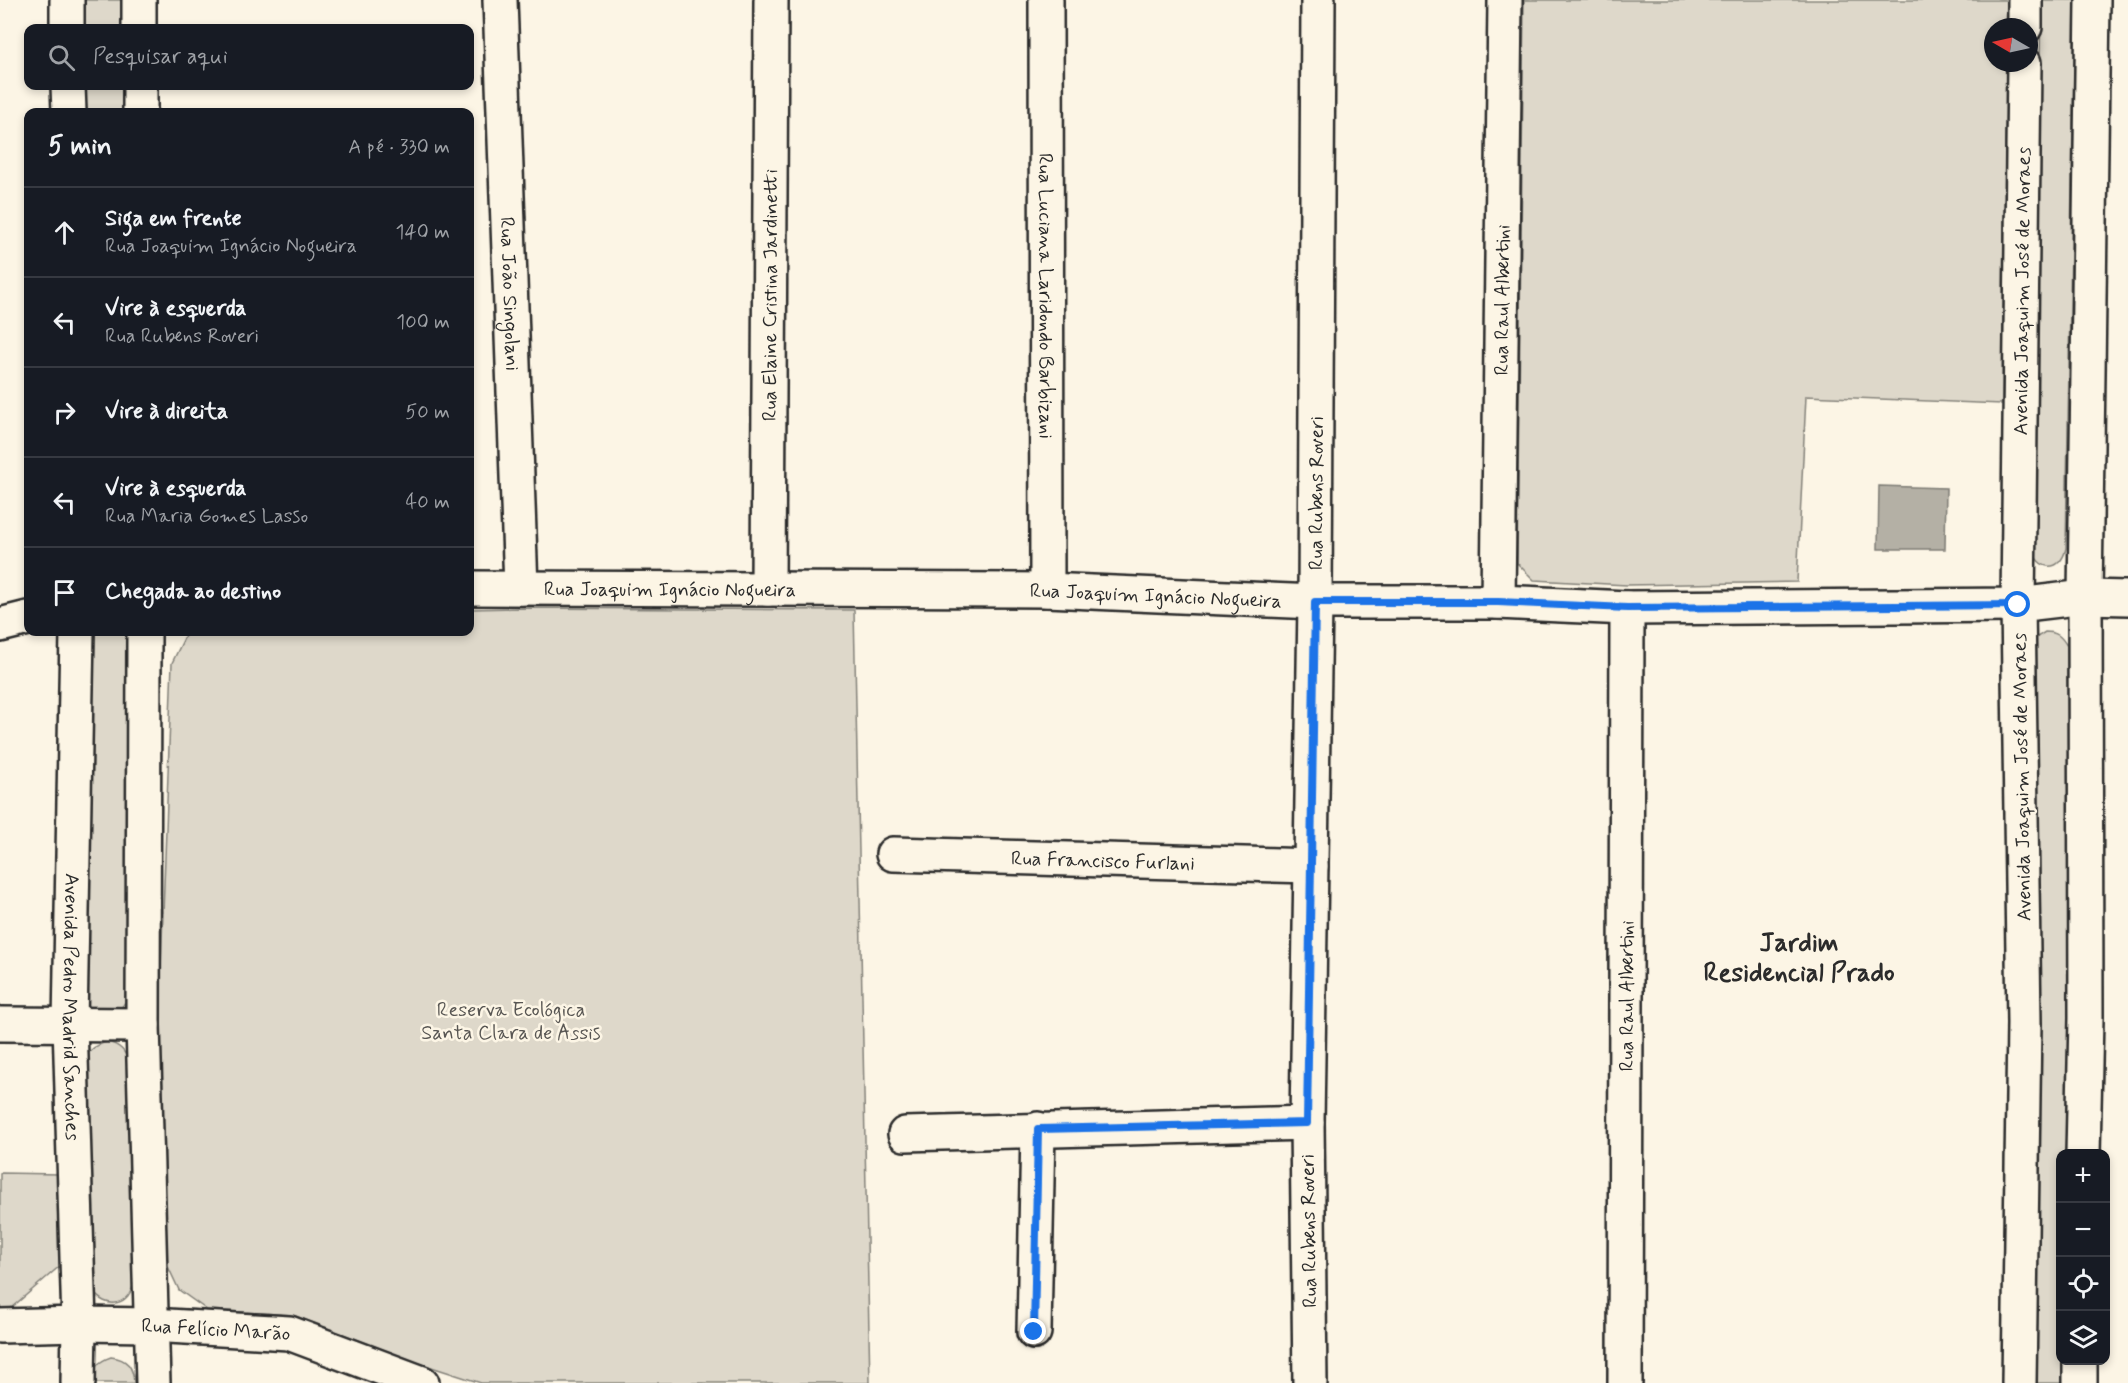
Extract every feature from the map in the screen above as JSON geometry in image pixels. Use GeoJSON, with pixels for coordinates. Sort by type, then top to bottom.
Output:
{"type":"FeatureCollection","features":[{"type":"Feature","properties":{"kind":"street"},"geometry":{"type":"LineString","coordinates":[[67,0],[68,24]]}},
{"type":"Feature","properties":{"kind":"street"},"geometry":{"type":"LineString","coordinates":[[139,0],[139,24]]}},
{"type":"Feature","properties":{"kind":"street","name":"Rua João Singolani"},"geometry":{"type":"LineString","coordinates":[[500,0],[520,588]]}},
{"type":"Feature","properties":{"kind":"street","name":"Rua Elaine Cristina Jardinetti"},"geometry":{"type":"LineString","coordinates":[[768,589],[771,0]]}},
{"type":"Feature","properties":{"kind":"street","name":"Rua Luciana Laridondo Barbizani"},"geometry":{"type":"LineString","coordinates":[[1046,0],[1047,591]]}},
{"type":"Feature","properties":{"kind":"street","name":"Rua Rubens Roveri"},"geometry":{"type":"LineString","coordinates":[[1310,1383],[1307,1123],[1315,602],[1318,0]]}},
{"type":"Feature","properties":{"kind":"street","name":"Rua Raul Albertini"},"geometry":{"type":"LineString","coordinates":[[1498,602],[1505,0]]}},
{"type":"Feature","properties":{"kind":"street"},"geometry":{"type":"LineString","coordinates":[[2025,0],[2025,18]]}},
{"type":"Feature","properties":{"kind":"street"},"geometry":{"type":"LineString","coordinates":[[2083,1149],[2085,597],[2093,0]]}},
{"type":"Feature","properties":{"kind":"street","name":"Avenida Joaquim José de Moraes"},"geometry":{"type":"LineString","coordinates":[[2019,1383],[2024,1023],[2018,605],[2024,72]]}},
{"type":"Feature","properties":{"kind":"street"},"geometry":{"type":"LineString","coordinates":[[68,90],[69,108]]}},
{"type":"Feature","properties":{"kind":"street"},"geometry":{"type":"LineString","coordinates":[[140,90],[140,108]]}},
{"type":"Feature","properties":{"kind":"street","name":"Rua Joaquim Ignácio Nogueira"},"geometry":{"type":"LineString","coordinates":[[474,588],[1047,591],[1315,602],[1498,602],[1627,608],[2018,605],[2085,597],[2128,598]]}},
{"type":"Feature","properties":{"kind":"street","name":"Rua Raul Albertini"},"geometry":{"type":"LineString","coordinates":[[1625,1383],[1627,608]]}},
{"type":"Feature","properties":{"kind":"street"},"geometry":{"type":"LineString","coordinates":[[0,625],[24,619]]}},
{"type":"Feature","properties":{"kind":"street","name":"Avenida Pedro Madrid Sanches"},"geometry":{"type":"LineString","coordinates":[[76,636],[70,1024],[79,1324],[78,1383]]}},
{"type":"Feature","properties":{"kind":"street"},"geometry":{"type":"LineString","coordinates":[[144,636],[144,1026],[153,1383]]}},
{"type":"Feature","properties":{"kind":"street","name":"Rua Francisco Furlani"},"geometry":{"type":"LineString","coordinates":[[893,854],[1311,866]]}},
{"type":"Feature","properties":{"kind":"street"},"geometry":{"type":"LineString","coordinates":[[0,1024],[144,1026]]}},
{"type":"Feature","properties":{"kind":"street"},"geometry":{"type":"LineString","coordinates":[[905,1134],[1307,1123]]}},
{"type":"Feature","properties":{"kind":"street"},"geometry":{"type":"LineString","coordinates":[[1034,1332],[1038,1129]]}},
{"type":"Feature","properties":{"kind":"street","name":"Rua Felício Marão"},"geometry":{"type":"LineString","coordinates":[[0,1326],[79,1324],[289,1333],[414,1382]]}},
{"type":"Feature","properties":{"kind":"street"},"geometry":{"type":"LineString","coordinates":[[2079,1383],[2080,1365]]}},
{"type":"Feature","properties":{"kind":"green space"},"geometry":{"type":"Polygon","coordinates":[[[80,0],[123,0],[124,24],[80,24],[80,0]]]}},
{"type":"Feature","properties":{"kind":"green space"},"geometry":{"type":"Polygon","coordinates":[[[1524,0],[2007,0],[2006,18],[1984,18],[1984,72],[2006,72],[2002,404],[1806,396],[1797,582],[1627,585],[1534,580],[1517,563],[1524,0]]]}},
{"type":"Feature","properties":{"kind":"green space"},"geometry":{"type":"Polygon","coordinates":[[[2041,0],[2075,0],[2066,548],[2059,562],[2049,566],[2039,561],[2032,547],[2041,0]]]}},
{"type":"Feature","properties":{"kind":"green space"},"geometry":{"type":"Polygon","coordinates":[[[81,90],[124,90],[124,108],[82,108],[81,90]]]}},
{"type":"Feature","properties":{"kind":"green space","name":"Reserva Ecológica Santa Clara de Assis"},"geometry":{"type":"Polygon","coordinates":[[[474,609],[854,610],[870,1383],[481,1383],[416,1362],[293,1315],[207,1310],[179,1290],[164,1258],[159,1025],[172,663],[185,636],[474,636],[474,609]]]}},
{"type":"Feature","properties":{"kind":"green space"},"geometry":{"type":"Polygon","coordinates":[[[2045,632],[2053,633],[2058,635],[2067,646],[2069,1149],[2056,1149],[2056,1365],[2067,1365],[2066,1383],[2033,1383],[2033,645],[2037,637],[2045,632]]]}},
{"type":"Feature","properties":{"kind":"green space"},"geometry":{"type":"Polygon","coordinates":[[[91,636],[128,636],[128,992],[126,1001],[110,1014],[96,1011],[84,1000],[91,636]]]}},
{"type":"Feature","properties":{"kind":"green space"},"geometry":{"type":"Polygon","coordinates":[[[107,1042],[122,1049],[129,1064],[134,1281],[128,1296],[117,1303],[104,1301],[92,1290],[84,1063],[92,1049],[107,1042]]]}},
{"type":"Feature","properties":{"kind":"green space"},"geometry":{"type":"Polygon","coordinates":[[[0,1173],[59,1174],[61,1265],[11,1308],[0,1309],[0,1173]]]}},
{"type":"Feature","properties":{"kind":"green space"},"geometry":{"type":"Polygon","coordinates":[[[111,1357],[122,1360],[128,1365],[134,1383],[91,1383],[96,1366],[111,1357]]]}},
{"type":"Feature","properties":{"kind":"shaded area"},"geometry":{"type":"Polygon","coordinates":[[[1879,486],[1946,488],[1945,549],[1878,549],[1879,486]]]}},
{"type":"Feature","properties":{"kind":"district","name":"Jardim Residencial Prado"},"geometry":{"type":"Point","coordinates":[1799,957]}},
{"type":"Feature","properties":{"kind":"route"},"geometry":{"type":"LineString","coordinates":[[1034,1332],[1038,1129],[1307,1123],[1315,602],[1498,602],[1627,608],[2018,605]]}}]}
